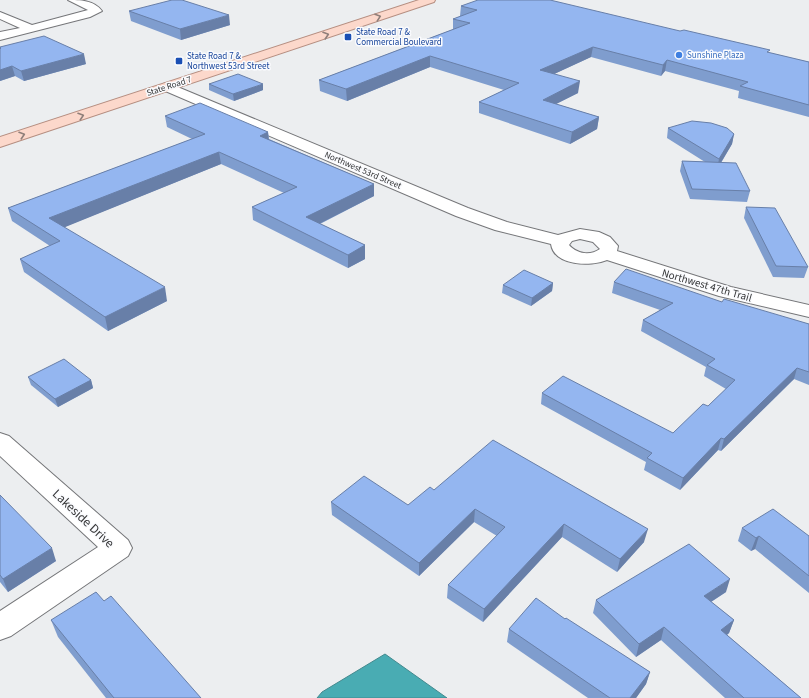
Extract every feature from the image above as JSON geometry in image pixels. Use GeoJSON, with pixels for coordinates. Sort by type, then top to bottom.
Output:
{"type":"FeatureCollection","features":[{"type":"Feature","properties":{"kind":"main road","name":"State Road 7"},"geometry":{"type":"LineString","coordinates":[[0,129],[396,0]]}},
{"type":"Feature","properties":{"kind":"main road","name":"State Road 7"},"geometry":{"type":"LineString","coordinates":[[0,142],[430,0]]}},
{"type":"Feature","properties":{"kind":"main road"},"geometry":{"type":"LineString","coordinates":[[351,26],[359,20],[359,17],[354,14]]}},
{"type":"Feature","properties":{"kind":"main road"},"geometry":{"type":"LineString","coordinates":[[168,87],[166,83],[170,78],[182,70]]}},
{"type":"Feature","properties":{"kind":"main road"},"geometry":{"type":"LineString","coordinates":[[129,100],[144,91],[152,80]]}},
{"type":"Feature","properties":{"kind":"street"},"geometry":{"type":"LineString","coordinates":[[0,36],[86,15],[96,11],[93,8],[73,0]]}},
{"type":"Feature","properties":{"kind":"street"},"geometry":{"type":"LineString","coordinates":[[0,14],[30,28]]}},
{"type":"Feature","properties":{"kind":"street","name":"Northwest 53rd Street"},"geometry":{"type":"LineString","coordinates":[[168,87],[462,212],[501,226],[562,241],[572,235],[580,234],[597,237],[609,246],[606,254]]}},
{"type":"Feature","properties":{"kind":"street","name":"Northwest 47th Trail"},"geometry":{"type":"LineString","coordinates":[[606,254],[726,292],[809,311]]}},
{"type":"Feature","properties":{"kind":"street","name":"Lakeside Drive"},"geometry":{"type":"LineString","coordinates":[[0,442],[118,548],[0,627]]}},
{"type":"Feature","properties":{"kind":"water"},"geometry":{"type":"Polygon","coordinates":[[[385,654],[447,698],[317,698],[322,692],[385,654]]]}},
{"type":"Feature","properties":{"kind":"building"},"geometry":{"type":"Polygon","coordinates":[[[172,0],[182,0],[229,15],[180,29],[129,11],[172,0]]]}},
{"type":"Feature","properties":{"kind":"building"},"geometry":{"type":"Polygon","coordinates":[[[478,0],[550,0],[680,31],[684,30],[770,50],[767,52],[809,62],[809,105],[740,86],[748,82],[667,60],[663,65],[593,47],[540,70],[580,81],[543,100],[599,117],[572,132],[479,102],[519,83],[430,56],[346,89],[319,80],[470,23],[453,19],[477,10],[461,6],[478,0]]]}},
{"type":"Feature","properties":{"kind":"building"},"geometry":{"type":"Polygon","coordinates":[[[44,36],[84,54],[21,71],[12,66],[0,70],[0,47],[44,36]]]}},
{"type":"Feature","properties":{"kind":"building"},"geometry":{"type":"Polygon","coordinates":[[[238,74],[263,84],[233,94],[209,84],[238,74]]]}},
{"type":"Feature","properties":{"kind":"building"},"geometry":{"type":"Polygon","coordinates":[[[200,103],[268,132],[260,136],[374,184],[306,217],[365,245],[348,255],[252,207],[297,187],[219,152],[49,218],[165,287],[105,317],[20,259],[60,241],[8,208],[205,134],[165,116],[200,103]]]}},
{"type":"Feature","properties":{"kind":"building"},"geometry":{"type":"Polygon","coordinates":[[[692,121],[711,123],[727,128],[734,134],[719,159],[668,128],[692,121]]]}},
{"type":"Feature","properties":{"kind":"building"},"geometry":{"type":"Polygon","coordinates":[[[682,161],[736,163],[750,191],[692,189],[682,161]]]}},
{"type":"Feature","properties":{"kind":"building"},"geometry":{"type":"Polygon","coordinates":[[[746,207],[775,208],[808,267],[776,266],[746,207]]]}},
{"type":"Feature","properties":{"kind":"building"},"geometry":{"type":"Polygon","coordinates":[[[626,269],[722,302],[724,299],[809,324],[809,372],[797,368],[724,439],[721,438],[683,478],[647,458],[652,453],[542,393],[563,376],[673,433],[703,404],[708,406],[735,380],[707,365],[715,359],[643,320],[673,303],[614,282],[626,269]]]}},
{"type":"Feature","properties":{"kind":"building"},"geometry":{"type":"Polygon","coordinates":[[[524,270],[553,283],[532,298],[503,285],[524,270]]]}},
{"type":"Feature","properties":{"kind":"building"},"geometry":{"type":"Polygon","coordinates":[[[64,359],[91,380],[55,399],[28,377],[64,359]]]}},
{"type":"Feature","properties":{"kind":"building"},"geometry":{"type":"Polygon","coordinates":[[[493,440],[648,529],[620,559],[564,524],[484,609],[448,585],[505,527],[475,509],[419,563],[331,502],[364,476],[408,505],[430,487],[434,490],[493,440]]]}},
{"type":"Feature","properties":{"kind":"building"},"geometry":{"type":"Polygon","coordinates":[[[0,495],[52,548],[3,579],[0,575],[0,495]]]}},
{"type":"Feature","properties":{"kind":"building"},"geometry":{"type":"Polygon","coordinates":[[[773,509],[809,536],[809,576],[759,536],[756,538],[742,528],[773,509]]]}},
{"type":"Feature","properties":{"kind":"building"},"geometry":{"type":"Polygon","coordinates":[[[689,544],[730,579],[704,596],[734,620],[721,630],[801,698],[744,698],[664,627],[639,644],[596,600],[689,544]]]}},
{"type":"Feature","properties":{"kind":"building"},"geometry":{"type":"Polygon","coordinates":[[[96,592],[104,601],[111,596],[201,698],[114,698],[51,620],[96,592]]]}},
{"type":"Feature","properties":{"kind":"building"},"geometry":{"type":"Polygon","coordinates":[[[536,598],[565,619],[566,618],[650,672],[630,698],[610,698],[509,629],[536,598]]]}},
{"type":"Feature","properties":{"kind":"place","name":"State Road 7 & Commercial Boulevard"},"geometry":{"type":"Point","coordinates":[348,37]}},
{"type":"Feature","properties":{"kind":"place","name":"Sunshine Plaza"},"geometry":{"type":"Point","coordinates":[679,55]}},
{"type":"Feature","properties":{"kind":"place","name":"State Road 7 & Northwest 53rd Street"},"geometry":{"type":"Point","coordinates":[179,61]}}]}
